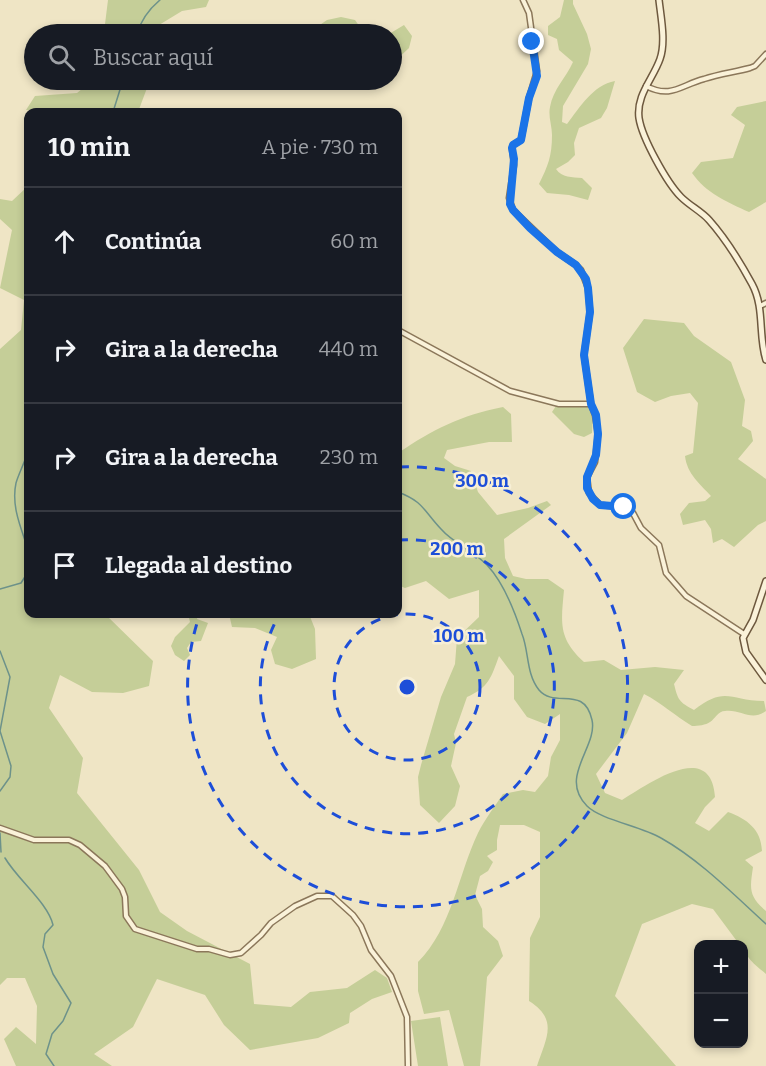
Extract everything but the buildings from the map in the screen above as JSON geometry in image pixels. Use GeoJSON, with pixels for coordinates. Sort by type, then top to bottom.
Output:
{"type":"FeatureCollection","features":[{"type":"Feature","properties":{"kind":"street"},"geometry":{"type":"LineString","coordinates":[[523,0],[529,13],[537,71],[521,140],[512,148],[514,159],[510,204],[530,228],[576,265],[586,279],[590,312],[584,355],[598,434],[594,462],[586,483],[593,499],[600,505],[624,507],[633,513],[642,528],[659,545],[666,573],[686,596],[744,634]]}},
{"type":"Feature","properties":{"kind":"street"},"geometry":{"type":"LineString","coordinates":[[659,0],[662,50],[657,67],[640,100],[639,117],[643,132],[661,169],[680,196],[717,229],[753,285],[763,304],[766,360]]}},
{"type":"Feature","properties":{"kind":"street"},"geometry":{"type":"LineString","coordinates":[[646,86],[655,91],[677,90],[701,79],[755,66],[766,54]]}},
{"type":"Feature","properties":{"kind":"street"},"geometry":{"type":"LineString","coordinates":[[402,332],[510,391],[559,404],[591,404]]}},
{"type":"Feature","properties":{"kind":"street"},"geometry":{"type":"LineString","coordinates":[[766,581],[753,620],[744,634],[743,644],[766,680]]}},
{"type":"Feature","properties":{"kind":"street"},"geometry":{"type":"LineString","coordinates":[[0,828],[34,840],[69,840],[80,845],[105,866],[122,888],[126,916],[135,929],[197,949],[209,949],[230,955],[241,953],[272,923],[295,906],[317,896],[332,896],[353,915],[361,926],[371,950],[391,976],[407,1017],[408,1066]]}},
{"type":"Feature","properties":{"kind":"green space"},"geometry":{"type":"Polygon","coordinates":[[[108,0],[209,0],[206,7],[182,11],[161,24],[105,24],[108,0]]]}},
{"type":"Feature","properties":{"kind":"green space"},"geometry":{"type":"Polygon","coordinates":[[[564,0],[573,0],[591,49],[588,64],[563,106],[562,122],[567,124],[594,92],[607,83],[615,81],[607,108],[601,118],[579,128],[574,143],[575,155],[556,169],[564,176],[582,178],[592,188],[588,200],[547,193],[539,184],[551,149],[550,107],[557,89],[573,62],[559,50],[557,39],[548,35],[548,26],[560,17],[564,0]]]}},
{"type":"Feature","properties":{"kind":"green space"},"geometry":{"type":"Polygon","coordinates":[[[341,17],[355,20],[358,24],[321,24],[327,20],[341,17]]]}},
{"type":"Feature","properties":{"kind":"green space"},"geometry":{"type":"Polygon","coordinates":[[[404,25],[412,36],[409,48],[402,55],[402,26],[404,25]]]}},
{"type":"Feature","properties":{"kind":"green space"},"geometry":{"type":"Polygon","coordinates":[[[81,90],[146,90],[140,108],[27,108],[35,96],[77,93],[81,90]]]}},
{"type":"Feature","properties":{"kind":"green space"},"geometry":{"type":"Polygon","coordinates":[[[766,101],[766,202],[749,212],[710,191],[692,173],[701,162],[733,158],[745,125],[731,115],[737,107],[766,101]]]}},
{"type":"Feature","properties":{"kind":"green space"},"geometry":{"type":"Polygon","coordinates":[[[24,190],[24,300],[0,288],[12,230],[0,219],[0,199],[12,201],[24,190]]]}},
{"type":"Feature","properties":{"kind":"green space"},"geometry":{"type":"Polygon","coordinates":[[[24,300],[24,618],[109,618],[153,661],[149,686],[123,693],[92,692],[60,675],[49,708],[83,758],[77,793],[139,870],[160,912],[187,931],[250,964],[254,1004],[291,1007],[310,992],[347,988],[375,970],[387,978],[392,992],[372,999],[350,1013],[349,1023],[318,1038],[250,1050],[224,1025],[205,995],[157,979],[133,1027],[94,1054],[112,1066],[16,1066],[4,1039],[16,1027],[36,1044],[37,1006],[25,978],[7,978],[0,985],[0,349],[21,330],[24,300]]]}},
{"type":"Feature","properties":{"kind":"green space"},"geometry":{"type":"Polygon","coordinates":[[[644,319],[684,323],[694,336],[731,362],[745,400],[742,426],[751,431],[753,441],[738,459],[766,479],[766,521],[758,525],[734,547],[722,539],[713,543],[711,529],[705,520],[683,525],[680,514],[689,503],[705,501],[711,496],[691,473],[685,456],[693,453],[698,403],[690,393],[671,396],[655,402],[637,392],[623,348],[644,319]]]}},
{"type":"Feature","properties":{"kind":"green space"},"geometry":{"type":"Polygon","coordinates":[[[556,406],[588,407],[593,417],[592,433],[584,437],[574,434],[552,412],[556,406]]]}},
{"type":"Feature","properties":{"kind":"green space"},"geometry":{"type":"Polygon","coordinates":[[[503,407],[511,414],[512,442],[489,442],[447,450],[444,458],[455,466],[471,471],[478,492],[497,515],[547,501],[551,505],[504,539],[505,558],[513,576],[526,579],[548,579],[564,590],[562,621],[565,637],[584,662],[604,660],[621,670],[655,667],[684,670],[674,684],[680,700],[694,710],[705,702],[721,696],[764,701],[766,711],[761,714],[723,711],[708,723],[692,726],[644,694],[627,733],[596,774],[605,793],[622,800],[661,777],[676,771],[690,768],[702,770],[711,780],[715,797],[705,807],[695,823],[709,831],[728,812],[752,826],[761,843],[762,851],[745,860],[753,867],[751,886],[753,896],[766,911],[766,974],[748,956],[748,940],[736,940],[713,909],[692,904],[642,924],[615,996],[676,1066],[537,1066],[548,1030],[544,1015],[529,1001],[530,938],[540,917],[540,832],[524,825],[500,825],[497,850],[487,856],[493,862],[488,871],[480,876],[475,895],[482,909],[483,927],[498,941],[503,956],[487,977],[480,1066],[464,1066],[449,1010],[424,1014],[418,991],[418,962],[430,948],[447,917],[478,833],[503,794],[523,790],[535,792],[548,776],[551,757],[560,740],[560,714],[545,724],[527,717],[514,699],[514,676],[499,656],[485,685],[467,697],[454,734],[456,743],[451,766],[460,786],[455,806],[439,823],[420,805],[418,777],[441,697],[455,664],[457,638],[479,617],[479,590],[449,599],[426,581],[405,588],[402,587],[402,450],[448,424],[503,407]]]}},
{"type":"Feature","properties":{"kind":"green space"},"geometry":{"type":"Polygon","coordinates":[[[189,618],[197,618],[208,623],[201,641],[191,642],[187,648],[190,655],[184,661],[175,655],[171,646],[175,637],[190,622],[189,618]]]}},
{"type":"Feature","properties":{"kind":"green space"},"geometry":{"type":"Polygon","coordinates":[[[230,618],[311,618],[315,629],[316,659],[292,669],[275,664],[271,650],[277,637],[255,628],[232,627],[230,618]]]}},
{"type":"Feature","properties":{"kind":"green space"},"geometry":{"type":"Polygon","coordinates":[[[440,1017],[448,1066],[418,1066],[411,1021],[440,1017]]]}},
{"type":"Feature","properties":{"kind":"waterway"},"geometry":{"type":"LineString","coordinates":[[141,24],[145,16],[160,0]]}},
{"type":"Feature","properties":{"kind":"waterway"},"geometry":{"type":"LineString","coordinates":[[114,108],[120,90]]}},
{"type":"Feature","properties":{"kind":"waterway"},"geometry":{"type":"LineString","coordinates":[[24,462],[15,492],[18,517],[24,536]]}},
{"type":"Feature","properties":{"kind":"waterway"},"geometry":{"type":"LineString","coordinates":[[402,494],[418,503],[446,534],[482,560],[493,572],[516,616],[532,677],[539,690],[553,698],[576,700],[588,709],[592,720],[592,730],[577,773],[576,784],[579,795],[587,806],[602,815],[653,834],[689,856],[766,924]]}},
{"type":"Feature","properties":{"kind":"waterway"},"geometry":{"type":"LineString","coordinates":[[0,589],[21,583],[24,578]]}},
{"type":"Feature","properties":{"kind":"waterway"},"geometry":{"type":"LineString","coordinates":[[0,651],[10,677],[0,731],[11,766],[10,777],[0,791]]}},
{"type":"Feature","properties":{"kind":"waterway"},"geometry":{"type":"LineString","coordinates":[[0,833],[1,852]]}},
{"type":"Feature","properties":{"kind":"waterway"},"geometry":{"type":"LineString","coordinates":[[5,858],[45,908],[53,925],[45,934],[43,947],[53,974],[71,1003],[63,1021],[52,1034],[46,1054],[54,1066]]}},
{"type":"Feature","properties":{"kind":"route"},"geometry":{"type":"LineString","coordinates":[[532,42],[537,76],[529,98],[521,140],[512,148],[514,159],[510,204],[530,228],[576,265],[586,279],[590,312],[584,355],[591,404],[596,415],[598,440],[596,455],[586,483],[596,503],[606,507],[624,507]]}}]}
